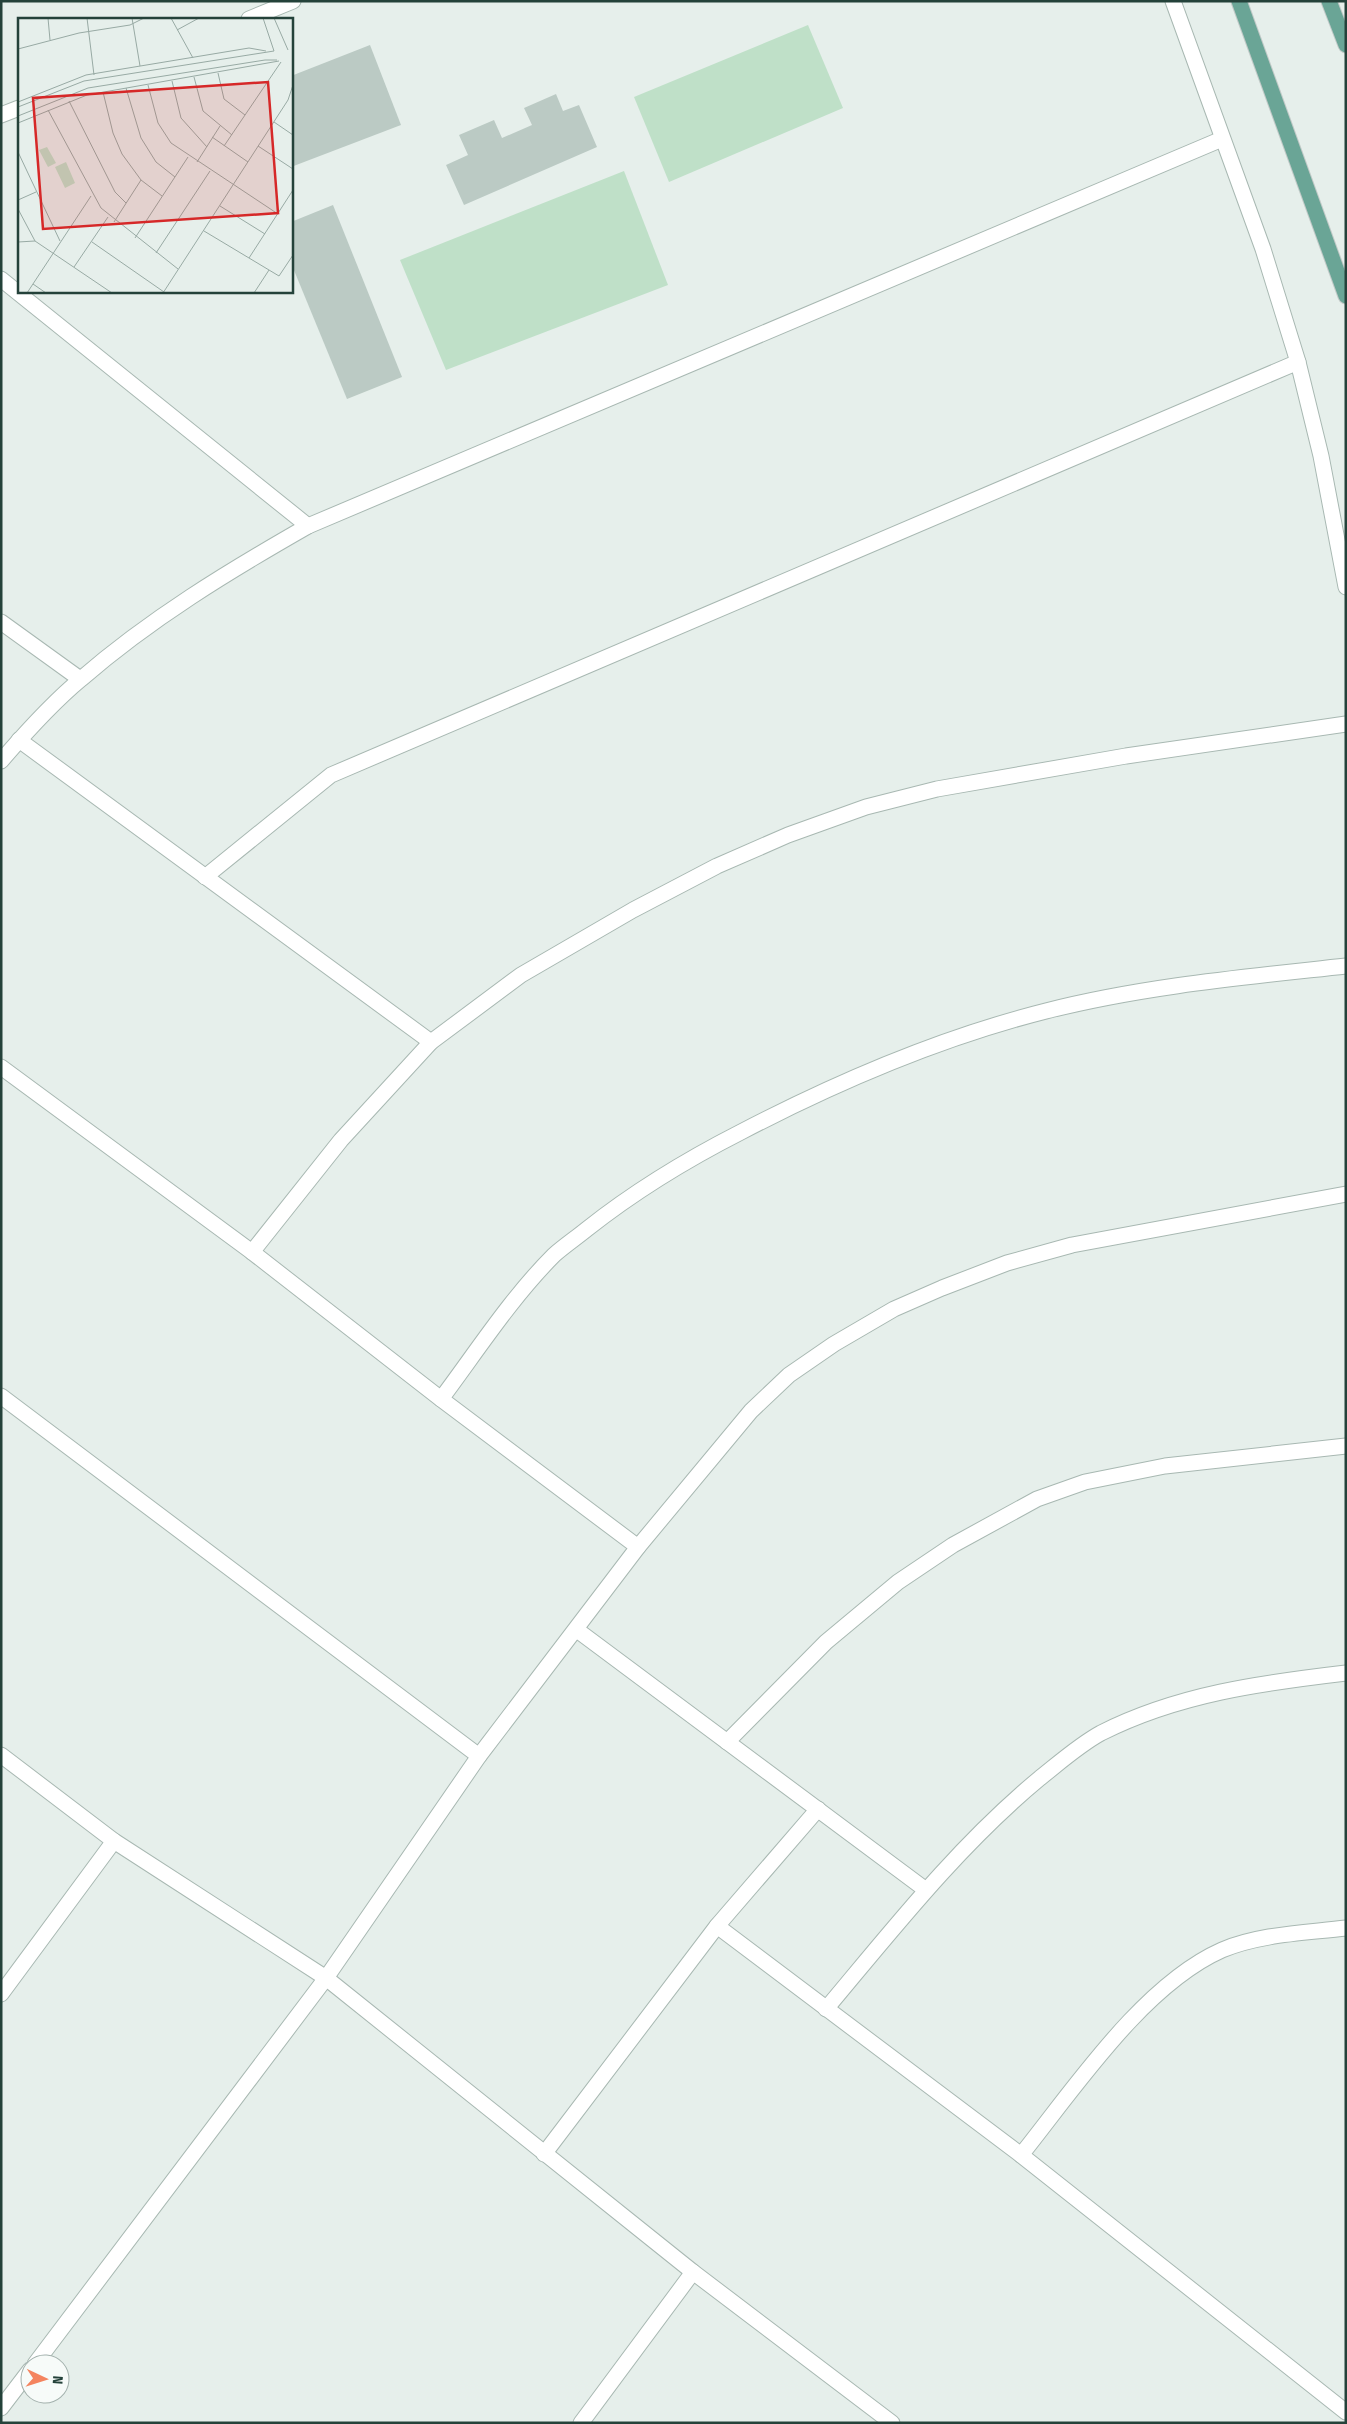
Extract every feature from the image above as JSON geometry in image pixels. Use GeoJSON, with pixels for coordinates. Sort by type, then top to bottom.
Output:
{"type":"FeatureCollection","features":[{"type":"Feature","properties":{"kind":"main road"},"geometry":{"type":"LineString","coordinates":[[1239,1],[1346,296]]}},
{"type":"Feature","properties":{"kind":"main road"},"geometry":{"type":"LineString","coordinates":[[1329,1],[1346,45]]}},
{"type":"Feature","properties":{"kind":"street"},"geometry":{"type":"LineString","coordinates":[[250,18],[293,1]]}},
{"type":"Feature","properties":{"kind":"street"},"geometry":{"type":"LineString","coordinates":[[1173,1],[1222,139],[1264,249],[1298,362],[1321,456],[1346,587]]}},
{"type":"Feature","properties":{"kind":"street"},"geometry":{"type":"LineString","coordinates":[[1,115],[18,108]]}},
{"type":"Feature","properties":{"kind":"street"},"geometry":{"type":"LineString","coordinates":[[1,761],[19,740],[80,679],[170,610],[232,569],[308,526],[1222,139]]}},
{"type":"Feature","properties":{"kind":"street"},"geometry":{"type":"LineString","coordinates":[[1,279],[308,526]]}},
{"type":"Feature","properties":{"kind":"street"},"geometry":{"type":"LineString","coordinates":[[205,877],[330,775],[1298,362]]}},
{"type":"Feature","properties":{"kind":"street"},"geometry":{"type":"LineString","coordinates":[[1,622],[80,679]]}},
{"type":"Feature","properties":{"kind":"street"},"geometry":{"type":"LineString","coordinates":[[252,1252],[342,1140],[431,1042],[521,975],[633,910],[718,866],[770,843],[866,807],[938,789],[1024,772],[1346,724]]}},
{"type":"Feature","properties":{"kind":"street"},"geometry":{"type":"LineString","coordinates":[[19,740],[431,1042]]}},
{"type":"Feature","properties":{"kind":"street"},"geometry":{"type":"LineString","coordinates":[[441,1399],[510,1307],[554,1255],[609,1212],[666,1172],[781,1111],[862,1073],[929,1047],[1048,1011],[1153,990],[1346,966]]}},
{"type":"Feature","properties":{"kind":"street"},"geometry":{"type":"LineString","coordinates":[[1,1066],[252,1252],[441,1399],[638,1547]]}},
{"type":"Feature","properties":{"kind":"street"},"geometry":{"type":"LineString","coordinates":[[43,2354],[326,1978],[479,1756],[577,1630],[638,1547],[750,1410],[790,1375],[834,1344],[894,1309],[1007,1263],[1072,1245],[1346,1194]]}},
{"type":"Feature","properties":{"kind":"street"},"geometry":{"type":"LineString","coordinates":[[1,1396],[479,1756]]}},
{"type":"Feature","properties":{"kind":"street"},"geometry":{"type":"LineString","coordinates":[[727,1742],[826,1642],[898,1582],[994,1520],[1037,1500],[1085,1482],[1165,1466],[1346,1446]]}},
{"type":"Feature","properties":{"kind":"street"},"geometry":{"type":"LineString","coordinates":[[577,1630],[926,1890]]}},
{"type":"Feature","properties":{"kind":"street"},"geometry":{"type":"LineString","coordinates":[[826,2009],[926,1890],[1011,1802],[1060,1762],[1099,1734],[1146,1713],[1197,1696],[1256,1684],[1346,1673]]}},
{"type":"Feature","properties":{"kind":"street"},"geometry":{"type":"LineString","coordinates":[[1,1755],[114,1841],[326,1978],[693,2272],[892,2423]]}},
{"type":"Feature","properties":{"kind":"street"},"geometry":{"type":"LineString","coordinates":[[544,2154],[717,1926],[818,1809]]}},
{"type":"Feature","properties":{"kind":"street"},"geometry":{"type":"LineString","coordinates":[[1,1994],[114,1841]]}},
{"type":"Feature","properties":{"kind":"street"},"geometry":{"type":"LineString","coordinates":[[717,1926],[1021,2156],[1346,2412]]}},
{"type":"Feature","properties":{"kind":"street"},"geometry":{"type":"LineString","coordinates":[[1021,2156],[1121,2032],[1149,2002],[1202,1960],[1224,1949],[1283,1935],[1346,1928]]}},
{"type":"Feature","properties":{"kind":"street"},"geometry":{"type":"LineString","coordinates":[[581,2423],[693,2272]]}},
{"type":"Feature","properties":{"kind":"street"},"geometry":{"type":"LineString","coordinates":[[1,2408],[20,2383]]}},
{"type":"Feature","properties":{"kind":"green space"},"geometry":{"type":"Polygon","coordinates":[[[808,25],[843,108],[669,182],[634,97],[808,25]]]}},
{"type":"Feature","properties":{"kind":"green space"},"geometry":{"type":"Polygon","coordinates":[[[624,171],[668,285],[446,370],[400,260],[624,171]]]}},
{"type":"Feature","properties":{"kind":"building"},"geometry":{"type":"Polygon","coordinates":[[[370,45],[401,125],[292,167],[292,76],[370,45]]]}},
{"type":"Feature","properties":{"kind":"building"},"geometry":{"type":"Polygon","coordinates":[[[556,94],[563,111],[579,105],[597,147],[464,205],[446,165],[468,155],[459,135],[494,120],[502,138],[532,125],[524,108],[556,94]]]}},
{"type":"Feature","properties":{"kind":"building"},"geometry":{"type":"Polygon","coordinates":[[[333,205],[402,377],[347,399],[292,265],[292,222],[333,205]]]}}]}
